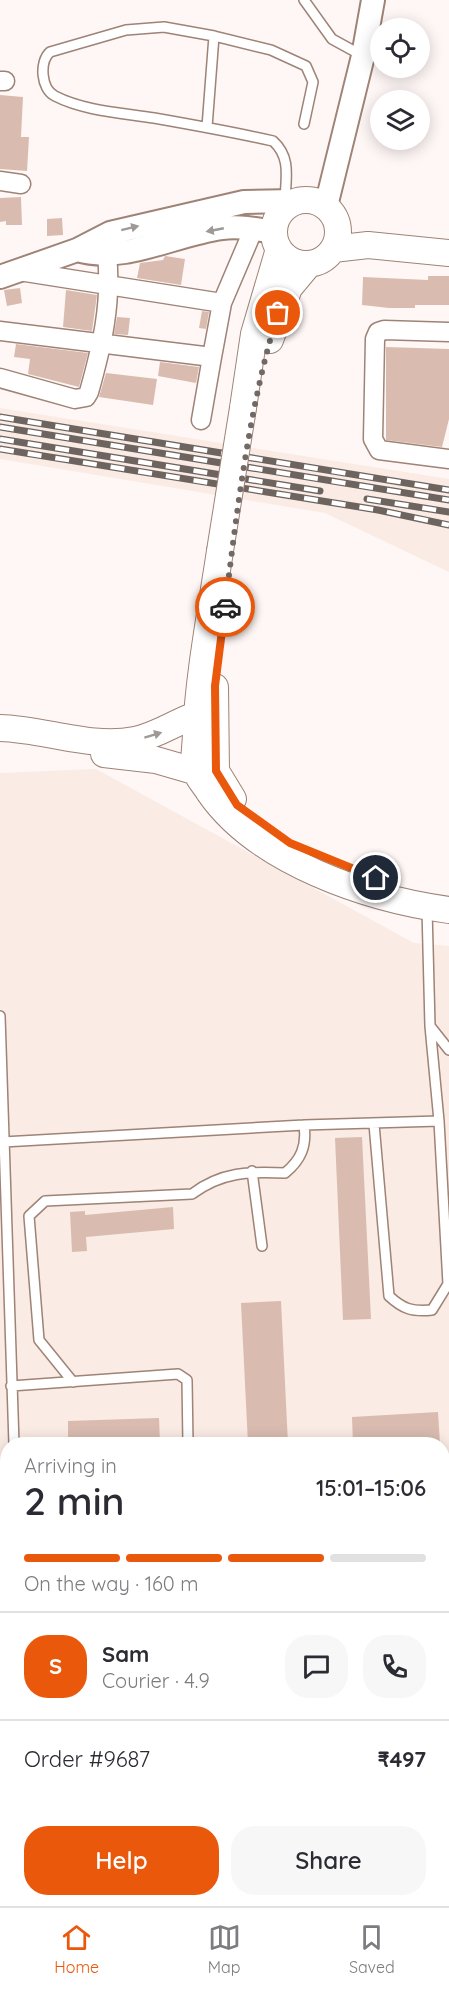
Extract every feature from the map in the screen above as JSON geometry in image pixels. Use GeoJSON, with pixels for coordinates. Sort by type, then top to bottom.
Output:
{"type":"FeatureCollection","features":[{"type":"Feature","properties":{"kind":"main road"},"geometry":{"type":"LineString","coordinates":[[442,904],[395,901],[335,880],[258,840],[223,812],[205,771],[206,713],[226,552],[249,409],[254,334],[269,236],[278,216],[290,201],[310,200],[332,226],[368,246],[449,253]]}},
{"type":"Feature","properties":{"kind":"main road"},"geometry":{"type":"LineString","coordinates":[[332,226],[449,237]]}},
{"type":"Feature","properties":{"kind":"main road"},"geometry":{"type":"LineString","coordinates":[[249,409],[278,313],[290,288],[309,264],[326,256],[332,226]]}},
{"type":"Feature","properties":{"kind":"main road"},"geometry":{"type":"LineString","coordinates":[[269,236],[292,261],[309,264]]}},
{"type":"Feature","properties":{"kind":"main road"},"geometry":{"type":"LineString","coordinates":[[0,728],[104,742],[134,741],[161,733],[206,713]]}},
{"type":"Feature","properties":{"kind":"main road"},"geometry":{"type":"LineString","coordinates":[[0,743],[156,760],[205,771]]}},
{"type":"Feature","properties":{"kind":"street"},"geometry":{"type":"LineString","coordinates":[[332,226],[373,0]]}},
{"type":"Feature","properties":{"kind":"street"},"geometry":{"type":"LineString","coordinates":[[0,181],[21,184]]}},
{"type":"Feature","properties":{"kind":"street"},"geometry":{"type":"LineString","coordinates":[[9,274],[77,250],[110,233],[199,210],[261,200],[290,201]]}},
{"type":"Feature","properties":{"kind":"street"},"geometry":{"type":"LineString","coordinates":[[77,250],[107,255],[220,228],[269,236],[222,303],[201,420]]}},
{"type":"Feature","properties":{"kind":"street"},"geometry":{"type":"LineString","coordinates":[[0,378],[75,399],[86,397],[103,342],[110,287],[107,255]]}},
{"type":"Feature","properties":{"kind":"street"},"geometry":{"type":"LineString","coordinates":[[9,274],[222,303]]}},
{"type":"Feature","properties":{"kind":"street"},"geometry":{"type":"LineString","coordinates":[[449,332],[384,330],[378,332],[375,339],[373,439],[379,450],[449,459]]}},
{"type":"Feature","properties":{"kind":"street"},"geometry":{"type":"LineString","coordinates":[[0,331],[212,357]]}},
{"type":"Feature","properties":{"kind":"lane"},"geometry":{"type":"LineString","coordinates":[[304,0],[332,39],[363,56]]}},
{"type":"Feature","properties":{"kind":"lane"},"geometry":{"type":"LineString","coordinates":[[290,201],[287,162],[281,148],[273,141],[207,127],[102,110],[57,98],[47,89],[42,67],[45,56],[50,52],[126,30],[164,27],[214,36],[271,50],[306,66],[313,82],[304,124]]}},
{"type":"Feature","properties":{"kind":"lane"},"geometry":{"type":"LineString","coordinates":[[207,127],[214,36]]}},
{"type":"Feature","properties":{"kind":"lane"},"geometry":{"type":"LineString","coordinates":[[374,1124],[389,1296],[402,1308],[417,1312],[432,1310],[448,1284],[439,1121],[430,1026],[442,904]]}},
{"type":"Feature","properties":{"kind":"lane"},"geometry":{"type":"LineString","coordinates":[[0,1016],[14,1437]]}},
{"type":"Feature","properties":{"kind":"lane"},"geometry":{"type":"LineString","coordinates":[[430,1026],[449,1050]]}},
{"type":"Feature","properties":{"kind":"lane"},"geometry":{"type":"LineString","coordinates":[[3,1142],[304,1125],[439,1121]]}},
{"type":"Feature","properties":{"kind":"lane"},"geometry":{"type":"LineString","coordinates":[[73,1382],[39,1340],[29,1216],[45,1201],[192,1194],[208,1182],[229,1174],[252,1171],[285,1173],[299,1161],[306,1139],[304,1125]]}},
{"type":"Feature","properties":{"kind":"lane"},"geometry":{"type":"LineString","coordinates":[[252,1171],[262,1246]]}},
{"type":"Feature","properties":{"kind":"lane"},"geometry":{"type":"LineString","coordinates":[[11,1386],[177,1374],[187,1380],[188,1437]]}},
{"type":"Feature","properties":{"kind":"shaded area"},"geometry":{"type":"Polygon","coordinates":[[[0,408],[449,479],[449,572],[325,513],[0,459],[0,408]]]}},
{"type":"Feature","properties":{"kind":"shaded area"},"geometry":{"type":"Polygon","coordinates":[[[96,769],[414,943],[449,946],[449,1437],[0,1437],[0,773],[96,769]]]}},
{"type":"Feature","properties":{"kind":"building"},"geometry":{"type":"Polygon","coordinates":[[[0,95],[23,97],[21,137],[29,137],[27,171],[0,169],[0,95]]]}},
{"type":"Feature","properties":{"kind":"building"},"geometry":{"type":"Polygon","coordinates":[[[21,197],[22,225],[6,225],[6,221],[0,222],[0,198],[21,197]]]}},
{"type":"Feature","properties":{"kind":"building"},"geometry":{"type":"Polygon","coordinates":[[[62,218],[63,235],[47,236],[47,219],[62,218]]]}},
{"type":"Feature","properties":{"kind":"building"},"geometry":{"type":"Polygon","coordinates":[[[165,256],[185,259],[181,285],[137,278],[140,263],[163,260],[165,256]]]}},
{"type":"Feature","properties":{"kind":"building"},"geometry":{"type":"Polygon","coordinates":[[[428,276],[449,276],[449,305],[389,308],[362,305],[363,277],[428,280],[428,276]]]}},
{"type":"Feature","properties":{"kind":"building"},"geometry":{"type":"Polygon","coordinates":[[[20,288],[22,303],[7,306],[4,290],[20,288]]]}},
{"type":"Feature","properties":{"kind":"building"},"geometry":{"type":"Polygon","coordinates":[[[66,290],[97,295],[92,331],[63,327],[66,290]]]}},
{"type":"Feature","properties":{"kind":"building"},"geometry":{"type":"Polygon","coordinates":[[[202,311],[209,312],[206,329],[199,328],[202,311]]]}},
{"type":"Feature","properties":{"kind":"building"},"geometry":{"type":"Polygon","coordinates":[[[117,317],[130,318],[128,335],[114,334],[117,317]]]}},
{"type":"Feature","properties":{"kind":"building"},"geometry":{"type":"Polygon","coordinates":[[[16,344],[88,353],[79,387],[28,374],[30,359],[14,357],[16,344]]]}},
{"type":"Feature","properties":{"kind":"building"},"geometry":{"type":"Polygon","coordinates":[[[386,347],[449,349],[449,419],[442,447],[386,440],[386,347]]]}},
{"type":"Feature","properties":{"kind":"building"},"geometry":{"type":"Polygon","coordinates":[[[160,362],[199,367],[196,383],[158,376],[160,362]]]}},
{"type":"Feature","properties":{"kind":"building"},"geometry":{"type":"Polygon","coordinates":[[[106,373],[157,379],[153,405],[99,397],[106,373]]]}},
{"type":"Feature","properties":{"kind":"building"},"geometry":{"type":"Polygon","coordinates":[[[362,1137],[371,1319],[343,1320],[335,1138],[362,1137]]]}},
{"type":"Feature","properties":{"kind":"building"},"geometry":{"type":"Polygon","coordinates":[[[173,1207],[174,1229],[86,1237],[87,1251],[72,1252],[70,1212],[85,1211],[85,1215],[173,1207]]]}},
{"type":"Feature","properties":{"kind":"building"},"geometry":{"type":"Polygon","coordinates":[[[281,1301],[288,1437],[248,1437],[241,1303],[281,1301]]]}},
{"type":"Feature","properties":{"kind":"building"},"geometry":{"type":"Polygon","coordinates":[[[438,1412],[440,1437],[353,1437],[352,1417],[438,1412]]]}},
{"type":"Feature","properties":{"kind":"building"},"geometry":{"type":"Polygon","coordinates":[[[159,1418],[160,1437],[68,1437],[68,1421],[159,1418]]]}},
{"type":"Feature","properties":{"kind":"railway"},"geometry":{"type":"LineString","coordinates":[[0,417],[449,490]]}},
{"type":"Feature","properties":{"kind":"railway"},"geometry":{"type":"LineString","coordinates":[[0,427],[449,500]]}},
{"type":"Feature","properties":{"kind":"railway"},"geometry":{"type":"LineString","coordinates":[[0,439],[320,491]]}},
{"type":"Feature","properties":{"kind":"railway"},"geometry":{"type":"LineString","coordinates":[[0,449],[378,510],[449,525]]}},
{"type":"Feature","properties":{"kind":"railway"},"geometry":{"type":"LineString","coordinates":[[367,499],[449,512]]}},
{"type":"Feature","properties":{"kind":"way so far"},"geometry":{"type":"LineString","coordinates":[[225,607],[256,410],[270,340],[278,313]]}},
{"type":"Feature","properties":{"kind":"route"},"geometry":{"type":"LineString","coordinates":[[225,607],[215,686],[216,771],[237,805],[290,843],[376,878]]}}]}
